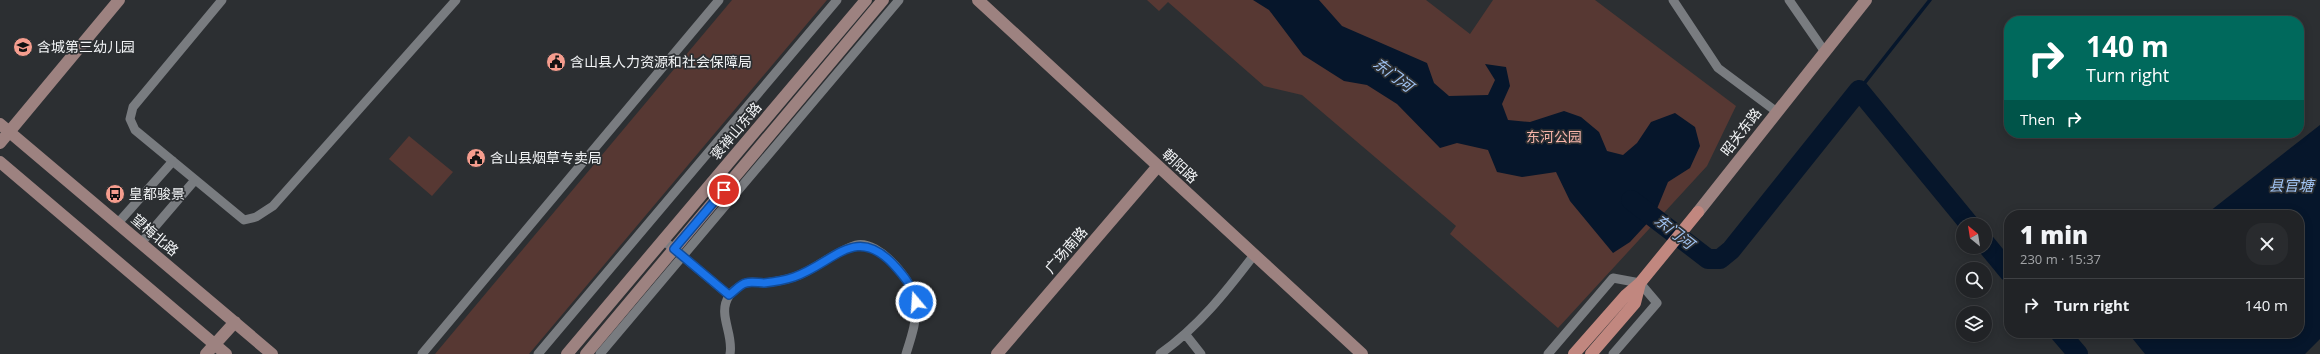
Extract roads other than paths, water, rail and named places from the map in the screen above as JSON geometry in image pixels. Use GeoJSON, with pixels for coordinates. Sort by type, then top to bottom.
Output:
{"type":"FeatureCollection","features":[{"type":"Feature","properties":{"kind":"main road"},"geometry":{"type":"LineString","coordinates":[[0,144],[119,0]]}},
{"type":"Feature","properties":{"kind":"main road","name":"褒禅山东路"},"geometry":{"type":"LineString","coordinates":[[567,354],[866,0]]}},
{"type":"Feature","properties":{"kind":"main road","name":"褒禅山东路"},"geometry":{"type":"LineString","coordinates":[[586,354],[678,253],[883,0]]}},
{"type":"Feature","properties":{"kind":"main road","name":"朝阳路"},"geometry":{"type":"LineString","coordinates":[[978,0],[1362,354]]}},
{"type":"Feature","properties":{"kind":"main road","name":"昭关东路"},"geometry":{"type":"LineString","coordinates":[[1574,354],[1626,295],[1640,283],[1866,0]]}},
{"type":"Feature","properties":{"kind":"main road","name":"望梅北路"},"geometry":{"type":"LineString","coordinates":[[0,124],[272,354]]}},
{"type":"Feature","properties":{"kind":"main road"},"geometry":{"type":"LineString","coordinates":[[0,162],[226,354]]}},
{"type":"Feature","properties":{"kind":"main road","name":"广场南路"},"geometry":{"type":"LineString","coordinates":[[997,354],[1158,166]]}},
{"type":"Feature","properties":{"kind":"main road","name":"昭关东路"},"geometry":{"type":"LineString","coordinates":[[1591,354],[1634,303],[1640,283]]}},
{"type":"Feature","properties":{"kind":"main road"},"geometry":{"type":"LineString","coordinates":[[206,354],[235,322]]}},
{"type":"Feature","properties":{"kind":"street"},"geometry":{"type":"LineString","coordinates":[[222,0],[133,107],[130,119],[135,130],[244,220],[256,218],[273,206],[456,0]]}},
{"type":"Feature","properties":{"kind":"street"},"geometry":{"type":"LineString","coordinates":[[422,354],[719,0]]}},
{"type":"Feature","properties":{"kind":"street"},"geometry":{"type":"LineString","coordinates":[[538,354],[837,0]]}},
{"type":"Feature","properties":{"kind":"street"},"geometry":{"type":"LineString","coordinates":[[600,354],[678,253],[899,0]]}},
{"type":"Feature","properties":{"kind":"street"},"geometry":{"type":"LineString","coordinates":[[1673,0],[1718,68],[1777,112]]}},
{"type":"Feature","properties":{"kind":"street"},"geometry":{"type":"LineString","coordinates":[[1789,0],[1825,52]]}},
{"type":"Feature","properties":{"kind":"street"},"geometry":{"type":"LineString","coordinates":[[118,223],[173,161]]}},
{"type":"Feature","properties":{"kind":"street"},"geometry":{"type":"LineString","coordinates":[[141,243],[195,180]]}},
{"type":"Feature","properties":{"kind":"street"},"geometry":{"type":"LineString","coordinates":[[663,240],[729,295]]}},
{"type":"Feature","properties":{"kind":"street"},"geometry":{"type":"LineString","coordinates":[[730,354],[732,343],[724,315],[729,295],[746,283],[765,283],[794,277],[818,267],[840,253],[857,245],[873,248],[885,256],[912,287],[916,302],[916,319],[906,354]]}},
{"type":"Feature","properties":{"kind":"street"},"geometry":{"type":"LineString","coordinates":[[1160,354],[1186,335],[1222,296],[1254,255]]}},
{"type":"Feature","properties":{"kind":"street"},"geometry":{"type":"LineString","coordinates":[[1548,354],[1613,278],[1640,283],[1657,303],[1613,354]]}},
{"type":"Feature","properties":{"kind":"street"},"geometry":{"type":"LineString","coordinates":[[1186,335],[1201,354]]}},
{"type":"Feature","properties":{"kind":"water"},"geometry":{"type":"Polygon","coordinates":[[[1253,0],[1319,0],[1342,26],[1427,63],[1434,83],[1449,96],[1488,95],[1495,80],[1485,64],[1506,67],[1510,86],[1502,104],[1508,120],[1530,122],[1564,111],[1581,117],[1599,132],[1607,151],[1623,155],[1637,143],[1651,122],[1675,113],[1695,127],[1700,146],[1690,168],[1668,182],[1654,216],[1630,242],[1613,253],[1570,201],[1556,172],[1522,177],[1497,172],[1488,150],[1457,143],[1440,148],[1397,104],[1367,85],[1344,81],[1303,55],[1269,10],[1253,0]]]}},
{"type":"Feature","properties":{"kind":"water","name":"县官塘"},"geometry":{"type":"Polygon","coordinates":[[[2320,125],[2320,339],[2305,354],[2145,354],[2132,338],[2304,338],[2304,210],[2211,210],[2320,125]]]}},
{"type":"Feature","properties":{"kind":"waterway"},"geometry":{"type":"LineString","coordinates":[[1859,90],[1930,0]]}},
{"type":"Feature","properties":{"kind":"waterway","name":"东门河"},"geometry":{"type":"LineString","coordinates":[[1631,200],[1708,259],[1720,259],[1731,250],[1859,90],[1964,218]]}},
{"type":"Feature","properties":{"kind":"waterway","name":"东门河"},"geometry":{"type":"LineString","coordinates":[[1992,251],[2004,266]]}},
{"type":"Feature","properties":{"kind":"waterway","name":"东门河"},"geometry":{"type":"LineString","coordinates":[[2064,338],[2078,354]]}},
{"type":"Feature","properties":{"kind":"place","name":"含城第三幼儿园"},"geometry":{"type":"Point","coordinates":[23,47]}},
{"type":"Feature","properties":{"kind":"place","name":"含山县人力资源和社会保障局"},"geometry":{"type":"Point","coordinates":[556,62]}},
{"type":"Feature","properties":{"kind":"place","name":"含山县烟草专卖局"},"geometry":{"type":"Point","coordinates":[476,158]}},
{"type":"Feature","properties":{"kind":"place","name":"皇都骏景"},"geometry":{"type":"Point","coordinates":[115,194]}},
{"type":"Feature","properties":{"kind":"park label","name":"东河公园"},"geometry":{"type":"Point","coordinates":[1554,137]}}]}
